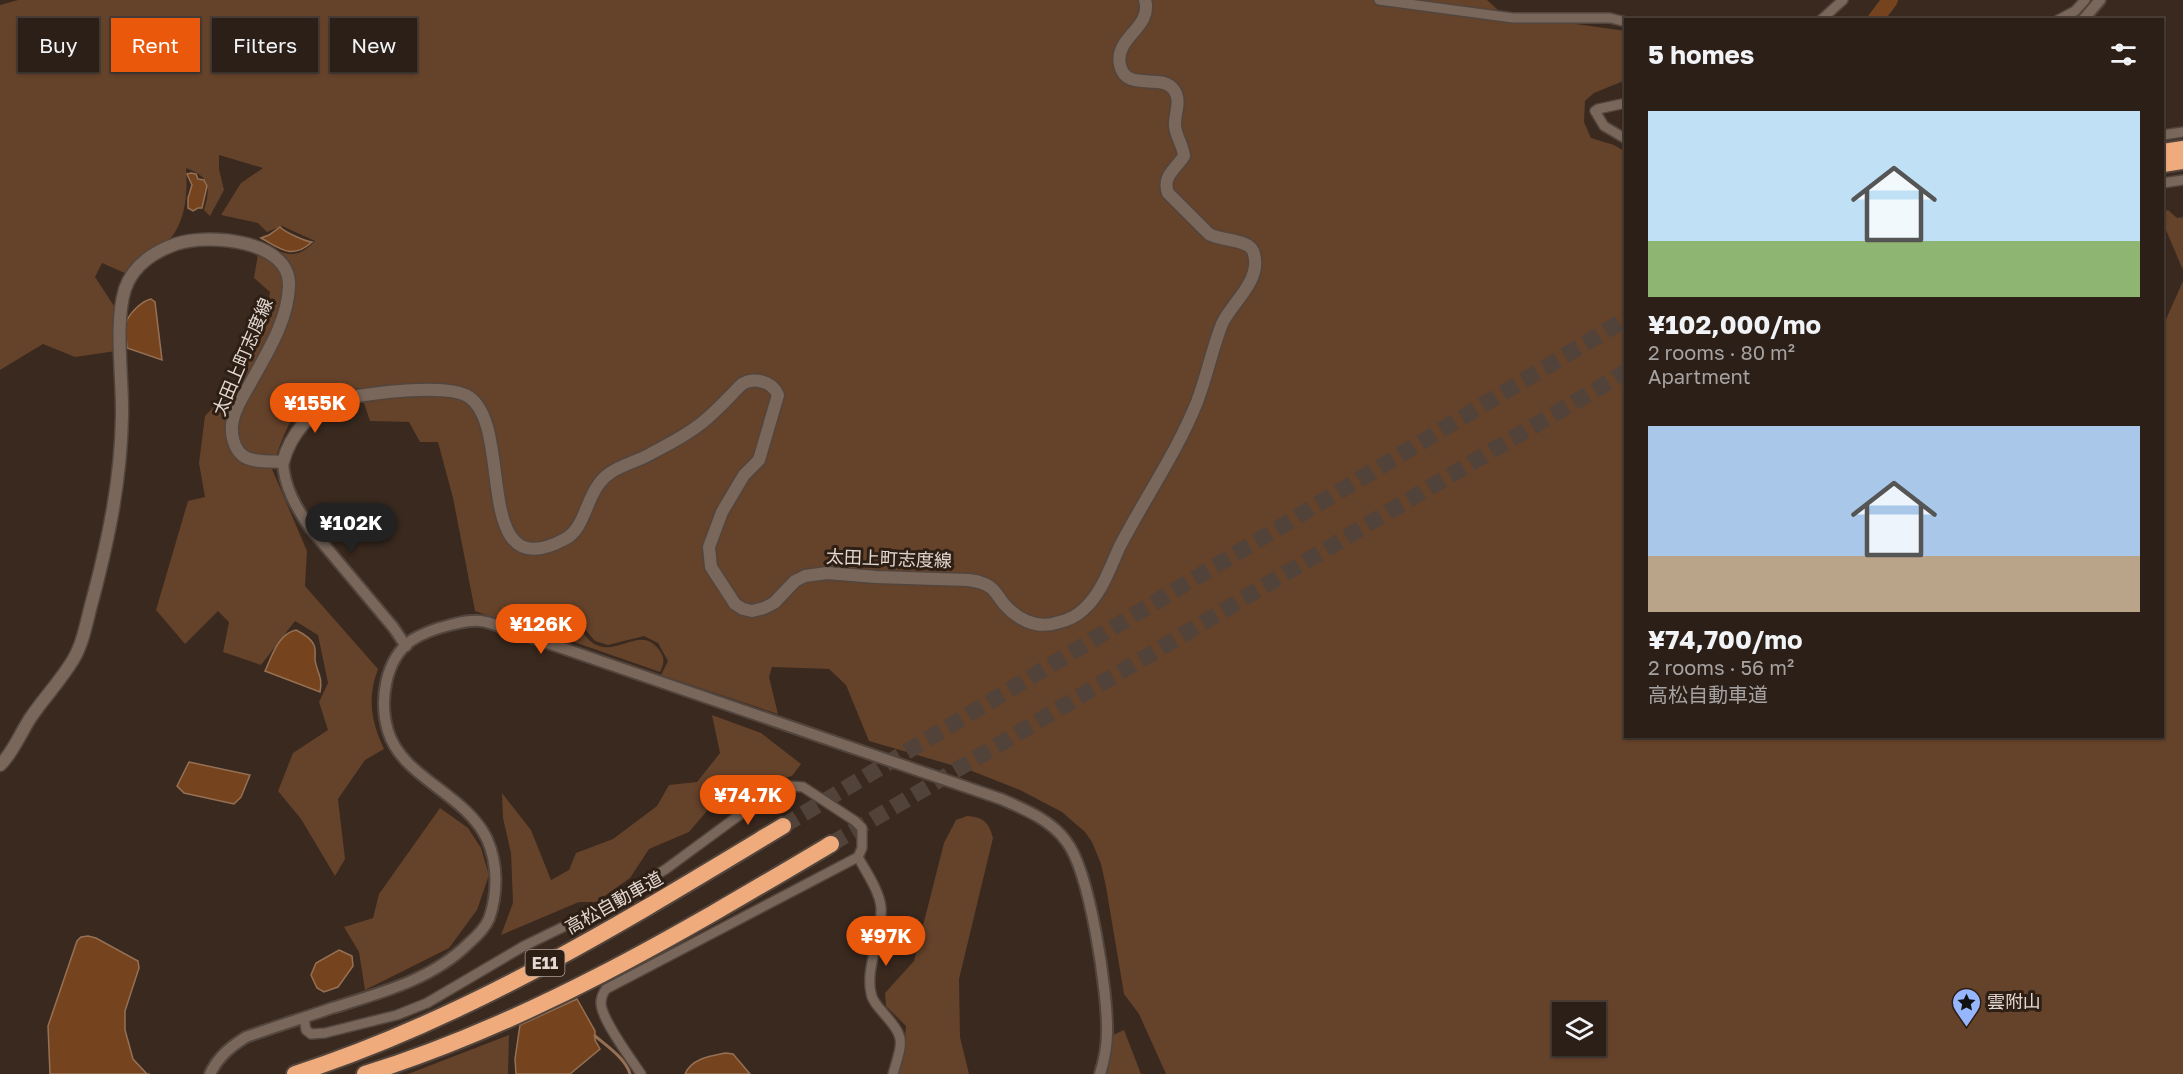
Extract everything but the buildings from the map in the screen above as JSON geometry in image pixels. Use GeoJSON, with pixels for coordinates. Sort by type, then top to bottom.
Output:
{"type":"FeatureCollection","features":[{"type":"Feature","properties":{"kind":"highway"},"geometry":{"type":"LineString","coordinates":[[2164,152],[2183,149]]}},
{"type":"Feature","properties":{"kind":"highway"},"geometry":{"type":"LineString","coordinates":[[2164,164],[2183,161]]}},
{"type":"Feature","properties":{"kind":"highway","name":"高松自動車道"},"geometry":{"type":"LineString","coordinates":[[295,1074],[413,1029],[488,994],[674,892],[783,826]]}},
{"type":"Feature","properties":{"kind":"highway","name":"E11"},"geometry":{"type":"LineString","coordinates":[[365,1074],[493,1026],[606,973],[664,943],[831,844]]}},
{"type":"Feature","properties":{"kind":"main road","name":"太田上町志度線"},"geometry":{"type":"LineString","coordinates":[[0,765],[37,708],[73,660],[84,630],[108,542],[117,490],[122,418],[122,301],[132,275],[152,255],[182,242],[225,240],[246,243],[273,255],[288,271],[289,283],[285,309],[266,354],[239,403],[232,426],[236,447],[249,459],[283,462],[286,450],[294,436],[317,410],[328,402],[356,396],[416,390],[457,392],[468,396],[478,405],[490,431],[498,499],[510,535],[517,544],[526,549],[536,550],[568,538],[576,530],[590,496],[610,473],[651,454],[699,425],[742,384],[750,380],[766,383],[778,395],[759,460],[744,476],[722,512],[709,547],[711,567],[735,604],[752,611],[764,608],[774,603],[795,581],[805,576],[827,573],[982,582],[992,588],[1012,613],[1021,619],[1043,625],[1055,624],[1071,618],[1085,609],[1099,591],[1120,546],[1186,426],[1198,400],[1223,322],[1247,287],[1255,266],[1254,253],[1249,245],[1243,242],[1217,239],[1209,234],[1168,194],[1165,185],[1167,177],[1184,156],[1175,125],[1178,99],[1176,92],[1163,82],[1132,80],[1124,74],[1120,66],[1122,48],[1146,16],[1145,0]]}},
{"type":"Feature","properties":{"kind":"street"},"geometry":{"type":"LineString","coordinates":[[1379,0],[1512,18],[1610,18],[1624,22]]}},
{"type":"Feature","properties":{"kind":"street"},"geometry":{"type":"LineString","coordinates":[[1823,18],[1843,0]]}},
{"type":"Feature","properties":{"kind":"street"},"geometry":{"type":"LineString","coordinates":[[2061,18],[2075,10],[2085,0]]}},
{"type":"Feature","properties":{"kind":"street"},"geometry":{"type":"LineString","coordinates":[[2086,18],[2100,0]]}},
{"type":"Feature","properties":{"kind":"street"},"geometry":{"type":"LineString","coordinates":[[1624,103],[1595,111],[1604,126],[1624,139]]}},
{"type":"Feature","properties":{"kind":"street"},"geometry":{"type":"LineString","coordinates":[[2164,135],[2183,132]]}},
{"type":"Feature","properties":{"kind":"street"},"geometry":{"type":"LineString","coordinates":[[2164,183],[2183,180]]}},
{"type":"Feature","properties":{"kind":"street"},"geometry":{"type":"LineString","coordinates":[[283,462],[285,482],[310,528],[393,627],[406,646]]}},
{"type":"Feature","properties":{"kind":"street"},"geometry":{"type":"LineString","coordinates":[[210,1074],[216,1060],[231,1046],[246,1037],[405,985],[433,971],[458,955],[479,934],[488,920],[495,892],[496,874],[494,856],[486,837],[470,813],[416,770],[395,749],[384,714],[388,677],[395,659],[406,646],[412,640],[439,628],[466,621],[485,622],[1001,799],[1029,812],[1056,830],[1074,852],[1085,886],[1106,1002],[1107,1042],[1100,1074]]}},
{"type":"Feature","properties":{"kind":"street"},"geometry":{"type":"LineString","coordinates":[[304,1018],[306,1030],[311,1034],[325,1033],[397,1015],[427,1003],[524,946],[602,908],[666,869],[772,791],[789,786],[802,787],[855,821],[862,828],[862,848],[858,857],[606,989],[601,1003],[604,1016],[641,1074]]}},
{"type":"Feature","properties":{"kind":"street"},"geometry":{"type":"LineString","coordinates":[[858,857],[881,906],[880,931],[870,976],[870,991],[873,1000],[897,1027],[901,1036],[901,1048],[892,1074]]}},
{"type":"Feature","properties":{"kind":"shaded area"},"geometry":{"type":"Polygon","coordinates":[[[18,0],[1487,0],[1498,10],[1511,15],[1624,31],[1624,81],[1594,93],[1585,101],[1584,122],[1591,138],[1614,145],[1624,151],[1624,738],[2164,738],[2164,324],[2183,281],[2183,1074],[1166,1074],[1139,1014],[1124,994],[1101,864],[1085,832],[1062,812],[1020,790],[972,771],[869,741],[846,685],[829,669],[772,667],[769,677],[778,714],[661,675],[668,661],[658,643],[644,636],[608,645],[595,641],[572,614],[586,637],[599,646],[616,646],[639,640],[646,640],[653,644],[663,656],[660,672],[528,626],[529,624],[525,628],[475,611],[453,498],[438,442],[420,442],[409,422],[370,421],[359,388],[320,399],[299,411],[287,430],[272,469],[307,551],[305,586],[378,669],[372,690],[372,709],[376,729],[384,749],[365,760],[338,799],[345,859],[335,876],[301,819],[278,791],[293,753],[328,730],[319,702],[328,683],[318,635],[295,621],[261,665],[223,652],[229,622],[218,611],[185,644],[156,610],[188,501],[205,497],[199,463],[205,416],[234,385],[264,327],[270,292],[254,278],[260,242],[276,250],[295,254],[308,248],[315,241],[282,226],[267,232],[258,223],[221,215],[241,183],[263,168],[219,155],[219,169],[224,190],[210,216],[204,210],[208,195],[207,183],[200,175],[186,168],[187,186],[183,214],[170,239],[143,257],[127,274],[102,263],[95,277],[116,309],[116,351],[75,357],[43,344],[0,370],[0,5],[18,0]]]}},
{"type":"Feature","properties":{"kind":"shaded area"},"geometry":{"type":"Polygon","coordinates":[[[187,174],[196,174],[198,179],[204,180],[207,186],[202,208],[193,211],[188,208],[192,185],[187,174]]]}},
{"type":"Feature","properties":{"kind":"shaded area"},"geometry":{"type":"Polygon","coordinates":[[[2168,210],[2177,218],[2183,217],[2183,270],[2164,225],[2164,212],[2168,210]]]}},
{"type":"Feature","properties":{"kind":"shaded area"},"geometry":{"type":"Polygon","coordinates":[[[280,227],[312,242],[292,252],[261,238],[280,227]]]}},
{"type":"Feature","properties":{"kind":"shaded area"},"geometry":{"type":"Polygon","coordinates":[[[151,299],[155,302],[162,360],[127,348],[126,323],[136,308],[151,299]]]}},
{"type":"Feature","properties":{"kind":"shaded area"},"geometry":{"type":"Polygon","coordinates":[[[296,630],[309,638],[315,647],[315,660],[321,682],[320,692],[265,671],[280,641],[296,630]]]}},
{"type":"Feature","properties":{"kind":"shaded area"},"geometry":{"type":"Polygon","coordinates":[[[712,715],[761,733],[801,764],[792,776],[763,783],[713,804],[689,832],[649,849],[630,878],[596,902],[579,902],[501,935],[513,903],[511,853],[503,818],[502,793],[531,830],[551,880],[569,870],[576,853],[613,839],[657,806],[669,785],[697,782],[720,753],[712,715]]]}},
{"type":"Feature","properties":{"kind":"shaded area"},"geometry":{"type":"Polygon","coordinates":[[[189,762],[250,775],[241,797],[234,804],[184,793],[177,786],[189,762]]]}},
{"type":"Feature","properties":{"kind":"shaded area"},"geometry":{"type":"Polygon","coordinates":[[[440,808],[468,828],[481,848],[489,875],[477,910],[449,948],[365,990],[359,952],[344,927],[373,918],[379,894],[440,808]]]}},
{"type":"Feature","properties":{"kind":"shaded area"},"geometry":{"type":"Polygon","coordinates":[[[967,816],[984,821],[990,828],[993,838],[959,979],[960,1037],[969,1074],[898,1074],[904,1052],[906,1026],[886,1006],[885,993],[914,961],[944,843],[956,820],[967,816]]]}},
{"type":"Feature","properties":{"kind":"shaded area"},"geometry":{"type":"Polygon","coordinates":[[[88,936],[138,961],[139,968],[125,1011],[125,1030],[133,1059],[147,1074],[50,1074],[48,1026],[77,941],[81,937],[88,936]]]}},
{"type":"Feature","properties":{"kind":"shaded area"},"geometry":{"type":"Polygon","coordinates":[[[339,950],[352,956],[353,966],[338,987],[324,992],[317,988],[311,975],[316,963],[339,950]]]}},
{"type":"Feature","properties":{"kind":"shaded area"},"geometry":{"type":"Polygon","coordinates":[[[577,999],[595,1031],[595,1040],[600,1049],[570,1074],[516,1074],[515,1059],[520,1025],[577,999]]]}},
{"type":"Feature","properties":{"kind":"shaded area"},"geometry":{"type":"Polygon","coordinates":[[[1124,1030],[1141,1074],[1105,1074],[1111,1036],[1124,1030]]]}},
{"type":"Feature","properties":{"kind":"shaded area"},"geometry":{"type":"Polygon","coordinates":[[[509,1035],[508,1074],[408,1074],[509,1035]]]}},
{"type":"Feature","properties":{"kind":"shaded area"},"geometry":{"type":"Polygon","coordinates":[[[726,1053],[733,1054],[750,1074],[685,1074],[697,1061],[726,1053]]]}},
{"type":"Feature","properties":{"kind":"waterway"},"geometry":{"type":"LineString","coordinates":[[1876,18],[1890,0]]}},
{"type":"Feature","properties":{"kind":"waterway"},"geometry":{"type":"LineString","coordinates":[[595,1036],[620,1058],[630,1074]]}},
{"type":"Feature","properties":{"kind":"tunnel"},"geometry":{"type":"LineString","coordinates":[[783,826],[1624,320]]}},
{"type":"Feature","properties":{"kind":"tunnel"},"geometry":{"type":"LineString","coordinates":[[831,844],[1624,373]]}},
{"type":"Feature","properties":{"kind":"place","name":"雲附山"},"geometry":{"type":"Point","coordinates":[1966,1028]}}]}
